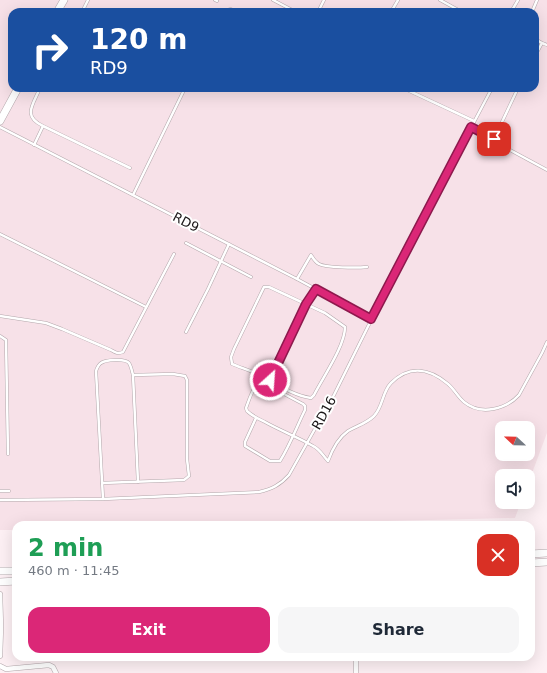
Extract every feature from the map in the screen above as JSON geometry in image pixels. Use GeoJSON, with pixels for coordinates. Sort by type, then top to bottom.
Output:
{"type":"FeatureCollection","features":[{"type":"Feature","properties":{"kind":"main road"},"geometry":{"type":"LineString","coordinates":[[0,122],[16,92]]}},
{"type":"Feature","properties":{"kind":"main road"},"geometry":{"type":"LineString","coordinates":[[535,554],[547,553]]}},
{"type":"Feature","properties":{"kind":"main road"},"geometry":{"type":"LineString","coordinates":[[535,563],[547,562]]}},
{"type":"Feature","properties":{"kind":"main road"},"geometry":{"type":"LineString","coordinates":[[0,572],[12,571]]}},
{"type":"Feature","properties":{"kind":"main road"},"geometry":{"type":"LineString","coordinates":[[0,582],[12,581]]}},
{"type":"Feature","properties":{"kind":"street"},"geometry":{"type":"LineString","coordinates":[[0,594],[0,656]]}},
{"type":"Feature","properties":{"kind":"street"},"geometry":{"type":"LineString","coordinates":[[356,661],[356,673]]}},
{"type":"Feature","properties":{"kind":"street"},"geometry":{"type":"LineString","coordinates":[[0,666],[6,669],[49,665],[53,667],[56,673]]}},
{"type":"Feature","properties":{"kind":"lane"},"geometry":{"type":"LineString","coordinates":[[273,0],[288,8]]}},
{"type":"Feature","properties":{"kind":"lane"},"geometry":{"type":"LineString","coordinates":[[440,0],[455,8]]}},
{"type":"Feature","properties":{"kind":"lane"},"geometry":{"type":"LineString","coordinates":[[539,41],[547,45]]}},
{"type":"Feature","properties":{"kind":"lane"},"geometry":{"type":"LineString","coordinates":[[539,49],[542,43]]}},
{"type":"Feature","properties":{"kind":"lane"},"geometry":{"type":"LineString","coordinates":[[38,92],[30,114],[32,120],[130,168]]}},
{"type":"Feature","properties":{"kind":"lane"},"geometry":{"type":"LineString","coordinates":[[133,195],[183,92]]}},
{"type":"Feature","properties":{"kind":"lane"},"geometry":{"type":"LineString","coordinates":[[412,92],[474,121]]}},
{"type":"Feature","properties":{"kind":"lane","name":"RD16"},"geometry":{"type":"LineString","coordinates":[[0,500],[102,499],[259,492],[271,490],[280,484],[289,475],[334,395],[371,319],[490,92]]}},
{"type":"Feature","properties":{"kind":"lane"},"geometry":{"type":"LineString","coordinates":[[494,139],[516,92]]}},
{"type":"Feature","properties":{"kind":"lane"},"geometry":{"type":"LineString","coordinates":[[34,145],[43,126]]}},
{"type":"Feature","properties":{"kind":"lane","name":"RD9"},"geometry":{"type":"LineString","coordinates":[[0,127],[297,279],[371,319]]}},
{"type":"Feature","properties":{"kind":"lane"},"geometry":{"type":"LineString","coordinates":[[471,127],[547,170]]}},
{"type":"Feature","properties":{"kind":"lane"},"geometry":{"type":"LineString","coordinates":[[0,234],[146,307]]}},
{"type":"Feature","properties":{"kind":"lane"},"geometry":{"type":"LineString","coordinates":[[186,243],[251,277]]}},
{"type":"Feature","properties":{"kind":"lane"},"geometry":{"type":"LineString","coordinates":[[186,332],[208,289],[228,244]]}},
{"type":"Feature","properties":{"kind":"lane"},"geometry":{"type":"LineString","coordinates":[[0,316],[46,323],[120,354],[123,352],[174,254]]}},
{"type":"Feature","properties":{"kind":"lane"},"geometry":{"type":"LineString","coordinates":[[297,279],[311,255],[316,262],[321,265],[338,267],[366,267]]}},
{"type":"Feature","properties":{"kind":"lane"},"geometry":{"type":"LineString","coordinates":[[264,287],[269,287],[325,313],[345,327],[345,334],[341,345],[314,396],[311,398],[294,392],[270,380],[232,364],[231,360],[234,349],[264,287]]}},
{"type":"Feature","properties":{"kind":"lane"},"geometry":{"type":"LineString","coordinates":[[270,380],[306,304],[316,289]]}},
{"type":"Feature","properties":{"kind":"lane"},"geometry":{"type":"LineString","coordinates":[[0,336],[6,340],[8,454]]}},
{"type":"Feature","properties":{"kind":"lane"},"geometry":{"type":"LineString","coordinates":[[256,418],[245,442],[245,446],[270,461],[280,461],[292,436],[305,406],[299,401],[265,384],[259,384],[257,385],[246,408],[247,411],[256,418],[292,436],[319,449],[328,461],[337,442],[347,432],[371,419],[378,412],[391,383],[402,376],[412,371],[420,370],[430,372],[448,384],[464,402],[487,410],[496,409],[515,400],[520,395],[547,342]]}},
{"type":"Feature","properties":{"kind":"lane"},"geometry":{"type":"LineString","coordinates":[[102,499],[96,371],[97,366],[102,362],[123,360],[128,361],[130,364],[133,375],[138,482]]}},
{"type":"Feature","properties":{"kind":"lane"},"geometry":{"type":"LineString","coordinates":[[102,483],[184,480],[189,476],[187,459],[185,376],[182,374],[133,375]]}},
{"type":"Feature","properties":{"kind":"lane"},"geometry":{"type":"LineString","coordinates":[[0,491],[10,491]]}},
{"type":"Feature","properties":{"kind":"shaded area"},"geometry":{"type":"Polygon","coordinates":[[[0,0],[547,0],[547,433],[534,469],[495,469],[495,509],[518,509],[515,518],[389,521],[12,521],[12,530],[0,530],[0,0]]]}},
{"type":"Feature","properties":{"kind":"route"},"geometry":{"type":"LineString","coordinates":[[270,380],[306,304],[316,289],[371,319],[471,127],[494,139]]}}]}
